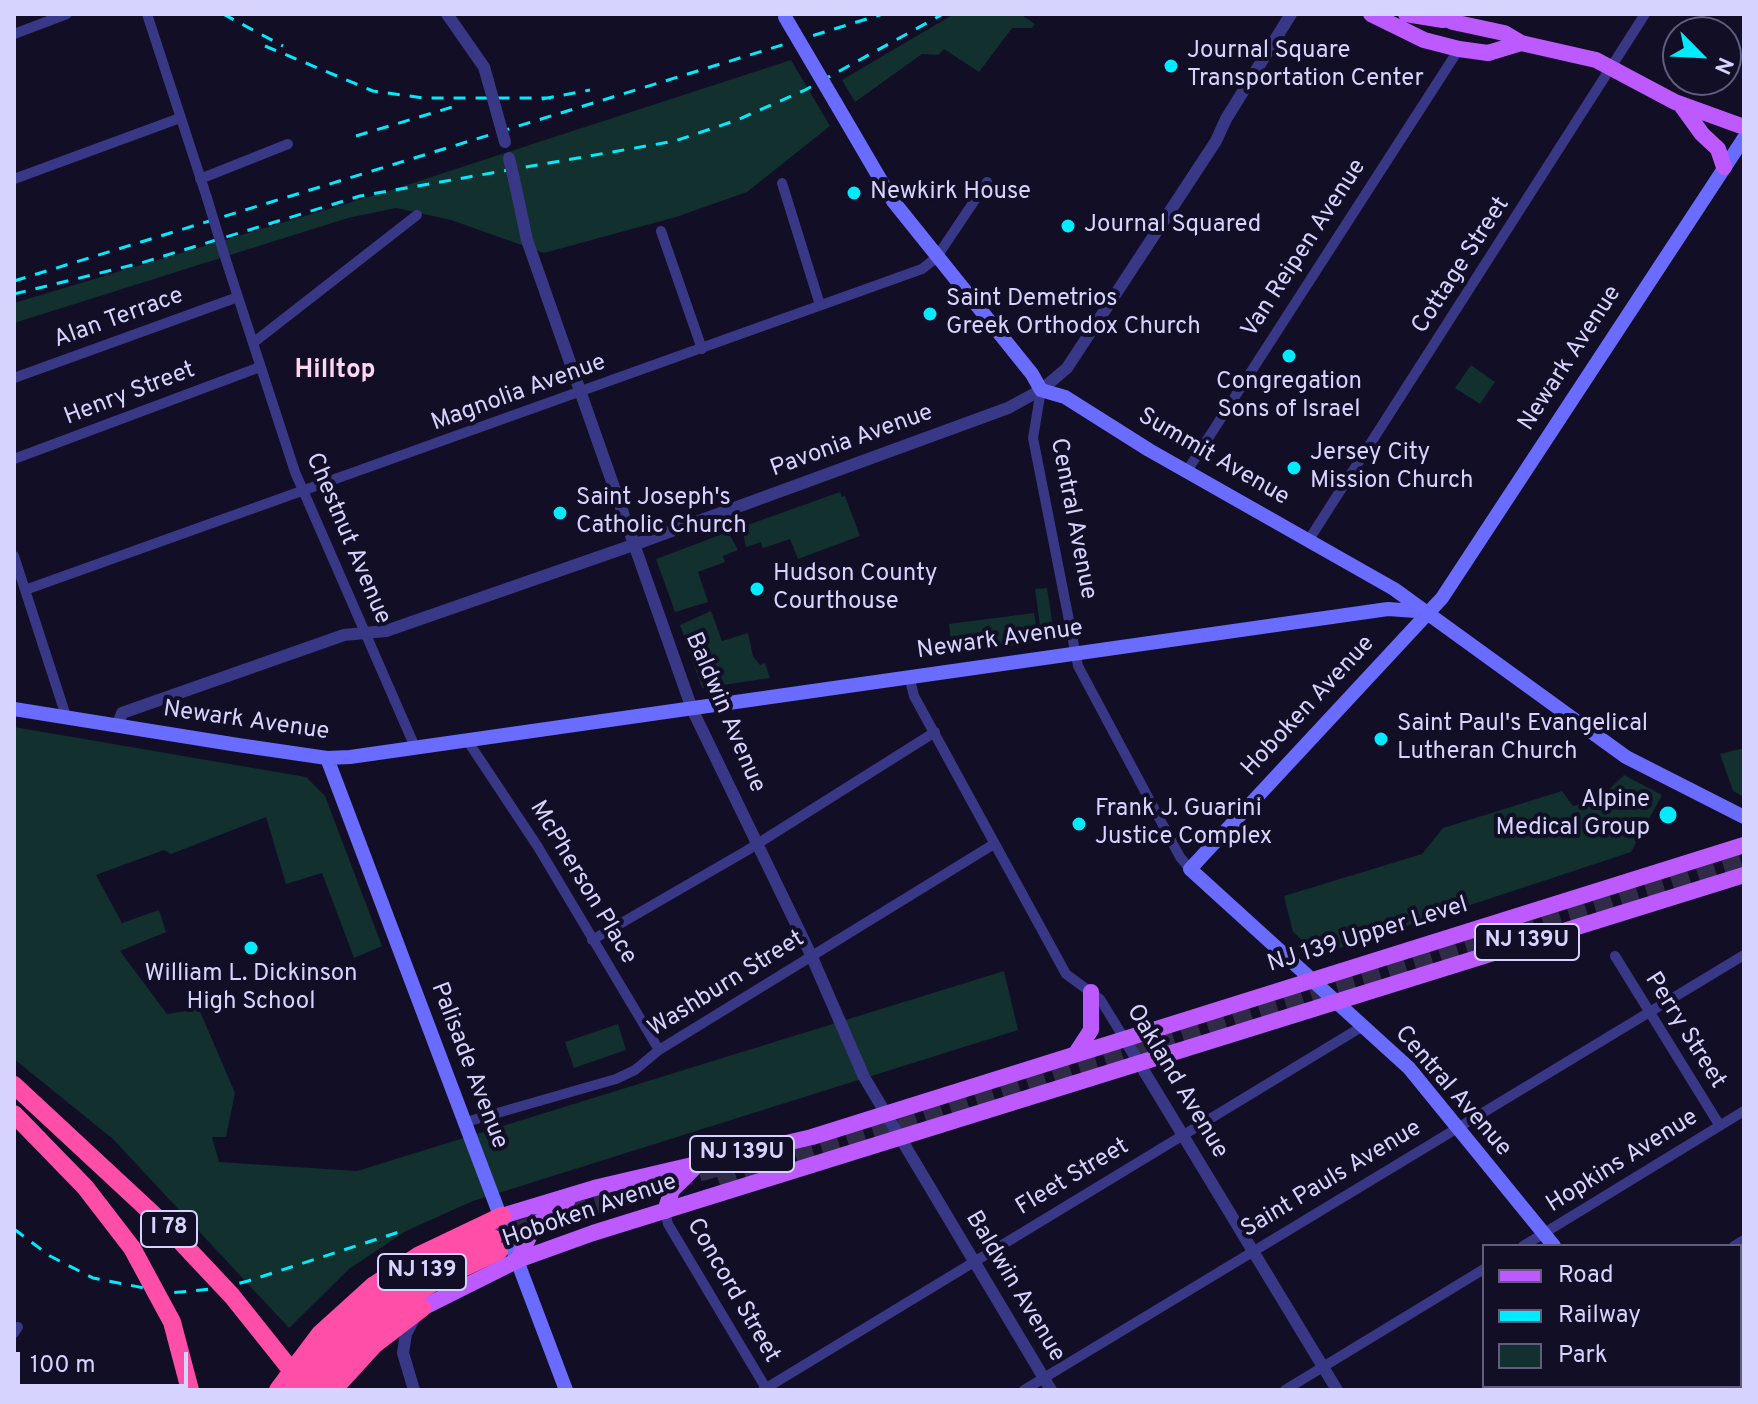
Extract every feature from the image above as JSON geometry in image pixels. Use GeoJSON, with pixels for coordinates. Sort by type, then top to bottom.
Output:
{"type":"FeatureCollection","features":[{"type":"Feature","properties":{"kind":"highway","name":"I 78"},"geometry":{"type":"LineString","coordinates":[[14,1085],[94,1156],[177,1237],[240,1305],[310,1390]]}},
{"type":"Feature","properties":{"kind":"highway","name":"I 78"},"geometry":{"type":"LineString","coordinates":[[14,1114],[85,1187],[137,1255],[172,1322],[190,1390]]}},
{"type":"Feature","properties":{"kind":"highway","name":"NJ 139U"},"geometry":{"type":"LineString","coordinates":[[278,1390],[320,1334],[373,1286],[427,1252],[502,1216]]}},
{"type":"Feature","properties":{"kind":"highway","name":"NJ 139"},"geometry":{"type":"LineString","coordinates":[[310,1390],[414,1277],[496,1244]]}},
{"type":"Feature","properties":{"kind":"highway","name":"NJ 139U"},"geometry":{"type":"LineString","coordinates":[[333,1390],[366,1331],[422,1308]]}},
{"type":"Feature","properties":{"kind":"highway","name":"NJ 139"},"geometry":{"type":"LineString","coordinates":[[295,1390],[327,1348],[366,1331]]}},
{"type":"Feature","properties":{"kind":"main road"},"geometry":{"type":"LineString","coordinates":[[1371,14],[1424,40],[1459,49],[1488,53],[1521,43]]}},
{"type":"Feature","properties":{"kind":"main road"},"geometry":{"type":"LineString","coordinates":[[1406,14],[1504,33],[1521,43],[1584,56],[1681,105],[1744,127]]}},
{"type":"Feature","properties":{"kind":"main road"},"geometry":{"type":"LineString","coordinates":[[1435,14],[1453,22]]}},
{"type":"Feature","properties":{"kind":"main road"},"geometry":{"type":"LineString","coordinates":[[784,16],[893,201],[1032,374],[1041,390]]}},
{"type":"Feature","properties":{"kind":"main road"},"geometry":{"type":"LineString","coordinates":[[1681,105],[1702,134],[1718,149],[1724,167]]}},
{"type":"Feature","properties":{"kind":"main road","name":"Newark Avenue"},"geometry":{"type":"LineString","coordinates":[[14,709],[327,758],[1388,609],[1430,612],[1744,138]]}},
{"type":"Feature","properties":{"kind":"main road","name":"Summit Avenue"},"geometry":{"type":"LineString","coordinates":[[1041,390],[1065,397],[1187,471],[1310,538],[1430,612],[1626,757],[1744,817]]}},
{"type":"Feature","properties":{"kind":"main road","name":"Hoboken Avenue"},"geometry":{"type":"LineString","coordinates":[[1190,869],[1430,612]]}},
{"type":"Feature","properties":{"kind":"main road","name":"Palisade Avenue"},"geometry":{"type":"LineString","coordinates":[[327,758],[566,1390]]}},
{"type":"Feature","properties":{"kind":"main road","name":"NJ 139 Upper Level"},"geometry":{"type":"LineString","coordinates":[[1007,1075],[1744,845]]}},
{"type":"Feature","properties":{"kind":"main road","name":"Central Avenue"},"geometry":{"type":"LineString","coordinates":[[1190,869],[1409,1068],[1552,1244]]}},
{"type":"Feature","properties":{"kind":"main road","name":"NJ 139U"},"geometry":{"type":"LineString","coordinates":[[1138,1062],[1744,875]]}},
{"type":"Feature","properties":{"kind":"main road"},"geometry":{"type":"LineString","coordinates":[[1076,1053],[1091,1030],[1091,992]]}},
{"type":"Feature","properties":{"kind":"main road","name":"Hoboken Avenue"},"geometry":{"type":"LineString","coordinates":[[422,1308],[518,1260],[1138,1062]]}},
{"type":"Feature","properties":{"kind":"main road","name":"Hoboken Avenue"},"geometry":{"type":"LineString","coordinates":[[502,1216],[598,1187],[696,1166],[884,1114],[1007,1075]]}},
{"type":"Feature","properties":{"kind":"main road"},"geometry":{"type":"LineString","coordinates":[[665,1211],[672,1190],[696,1166]]}},
{"type":"Feature","properties":{"kind":"main road"},"geometry":{"type":"LineString","coordinates":[[518,1260],[527,1237],[540,1220],[557,1207],[598,1187]]}},
{"type":"Feature","properties":{"kind":"street"},"geometry":{"type":"LineString","coordinates":[[14,34],[67,14]]}},
{"type":"Feature","properties":{"kind":"street"},"geometry":{"type":"LineString","coordinates":[[147,14],[200,179],[288,144]]}},
{"type":"Feature","properties":{"kind":"street","name":"Baldwin Avenue"},"geometry":{"type":"LineString","coordinates":[[447,14],[484,67],[527,240],[692,709],[811,955],[864,1077],[898,1139],[1051,1390]]}},
{"type":"Feature","properties":{"kind":"street","name":"Pavonia Avenue"},"geometry":{"type":"LineString","coordinates":[[118,725],[122,713],[344,635],[386,631],[636,544],[1008,408],[1041,390],[1067,368],[1216,141],[1226,119],[1291,14]]}},
{"type":"Feature","properties":{"kind":"street","name":"Cottage Street"},"geometry":{"type":"LineString","coordinates":[[1310,538],[1645,14]]}},
{"type":"Feature","properties":{"kind":"street","name":"Van Reipen Avenue"},"geometry":{"type":"LineString","coordinates":[[1187,471],[1459,49]]}},
{"type":"Feature","properties":{"kind":"street"},"geometry":{"type":"LineString","coordinates":[[14,179],[180,118]]}},
{"type":"Feature","properties":{"kind":"street","name":"Chestnut Avenue"},"geometry":{"type":"LineString","coordinates":[[200,179],[304,493],[415,747]]}},
{"type":"Feature","properties":{"kind":"street","name":"Magnolia Avenue"},"geometry":{"type":"LineString","coordinates":[[25,590],[304,493],[922,269],[936,258],[987,182]]}},
{"type":"Feature","properties":{"kind":"street"},"geometry":{"type":"LineString","coordinates":[[782,183],[820,305]]}},
{"type":"Feature","properties":{"kind":"street"},"geometry":{"type":"LineString","coordinates":[[253,343],[417,215]]}},
{"type":"Feature","properties":{"kind":"street"},"geometry":{"type":"LineString","coordinates":[[661,231],[702,349]]}},
{"type":"Feature","properties":{"kind":"street","name":"Alan Terrace"},"geometry":{"type":"LineString","coordinates":[[14,378],[238,297]]}},
{"type":"Feature","properties":{"kind":"street","name":"Henry Street"},"geometry":{"type":"LineString","coordinates":[[14,459],[260,367]]}},
{"type":"Feature","properties":{"kind":"street","name":"Central Avenue"},"geometry":{"type":"LineString","coordinates":[[1041,390],[1033,438],[1075,652],[1093,693],[1180,857],[1190,869]]}},
{"type":"Feature","properties":{"kind":"street"},"geometry":{"type":"LineString","coordinates":[[14,556],[66,716]]}},
{"type":"Feature","properties":{"kind":"street","name":"Oakland Avenue"},"geometry":{"type":"LineString","coordinates":[[909,676],[914,696],[1066,974],[1103,1003],[1337,1390]]}},
{"type":"Feature","properties":{"kind":"street"},"geometry":{"type":"LineString","coordinates":[[592,940],[757,844],[935,732]]}},
{"type":"Feature","properties":{"kind":"street","name":"McPherson Place"},"geometry":{"type":"LineString","coordinates":[[467,740],[538,847],[659,1050]]}},
{"type":"Feature","properties":{"kind":"street","name":"Washburn Street"},"geometry":{"type":"LineString","coordinates":[[467,1126],[616,1079],[635,1070],[659,1050],[994,844]]}},
{"type":"Feature","properties":{"kind":"street","name":"Saint Pauls Avenue"},"geometry":{"type":"LineString","coordinates":[[1024,1390],[1744,955]]}},
{"type":"Feature","properties":{"kind":"street","name":"Perry Street"},"geometry":{"type":"LineString","coordinates":[[1615,956],[1720,1126]]}},
{"type":"Feature","properties":{"kind":"street","name":"Fleet Street"},"geometry":{"type":"LineString","coordinates":[[765,1389],[1363,1026]]}},
{"type":"Feature","properties":{"kind":"street","name":"Hopkins Avenue"},"geometry":{"type":"LineString","coordinates":[[1526,1244],[1744,1111]]}},
{"type":"Feature","properties":{"kind":"street","name":"Concord Street"},"geometry":{"type":"LineString","coordinates":[[665,1211],[668,1224],[765,1389]]}},
{"type":"Feature","properties":{"kind":"street"},"geometry":{"type":"LineString","coordinates":[[1285,1390],[1482,1270]]}},
{"type":"Feature","properties":{"kind":"street"},"geometry":{"type":"LineString","coordinates":[[414,1390],[403,1348],[409,1328],[422,1308]]}},
{"type":"Feature","properties":{"kind":"green space"},"geometry":{"type":"Polygon","coordinates":[[[954,14],[1020,14],[1035,24],[1032,28],[1012,28],[979,72],[944,49],[938,55],[922,54],[855,102],[842,80],[954,14]]]}},
{"type":"Feature","properties":{"kind":"green space"},"geometry":{"type":"Polygon","coordinates":[[[791,60],[830,126],[747,192],[676,217],[544,253],[451,220],[396,208],[348,218],[14,323],[14,303],[382,193],[791,60]]]}},
{"type":"Feature","properties":{"kind":"green space"},"geometry":{"type":"Polygon","coordinates":[[[1471,365],[1495,382],[1480,404],[1455,388],[1471,365]]]}},
{"type":"Feature","properties":{"kind":"green space"},"geometry":{"type":"Polygon","coordinates":[[[840,492],[842,497],[845,496],[860,536],[798,559],[790,539],[763,548],[761,542],[746,547],[742,527],[840,492]]]}},
{"type":"Feature","properties":{"kind":"green space"},"geometry":{"type":"Polygon","coordinates":[[[728,532],[738,550],[723,556],[725,562],[698,572],[708,602],[675,612],[656,559],[728,532]]]}},
{"type":"Feature","properties":{"kind":"green space"},"geometry":{"type":"Polygon","coordinates":[[[1047,588],[1055,640],[1042,641],[1035,589],[1047,588]]]}},
{"type":"Feature","properties":{"kind":"green space"},"geometry":{"type":"Polygon","coordinates":[[[711,611],[722,641],[748,633],[753,656],[760,665],[765,663],[770,678],[702,688],[680,625],[711,611]]]}},
{"type":"Feature","properties":{"kind":"green space"},"geometry":{"type":"Polygon","coordinates":[[[1034,613],[1039,642],[952,654],[949,624],[1034,613]]]}},
{"type":"Feature","properties":{"kind":"green space"},"geometry":{"type":"Polygon","coordinates":[[[14,727],[306,777],[325,796],[382,946],[354,958],[322,873],[286,884],[266,817],[171,854],[164,850],[96,875],[122,923],[159,910],[166,932],[120,951],[167,1014],[199,1009],[235,1093],[226,1137],[212,1137],[219,1162],[357,1171],[1004,971],[1018,1030],[473,1201],[406,1231],[349,1269],[289,1328],[113,1139],[14,1059],[14,727]]]}},
{"type":"Feature","properties":{"kind":"green space"},"geometry":{"type":"Polygon","coordinates":[[[1744,748],[1744,797],[1733,791],[1720,754],[1744,748]]]}},
{"type":"Feature","properties":{"kind":"green space"},"geometry":{"type":"Polygon","coordinates":[[[1624,775],[1662,795],[1631,852],[1319,955],[1293,932],[1284,896],[1422,854],[1443,828],[1562,791],[1573,806],[1599,799],[1624,775]]]}},
{"type":"Feature","properties":{"kind":"green space"},"geometry":{"type":"Polygon","coordinates":[[[618,1024],[626,1050],[574,1068],[565,1042],[618,1024]]]}},
{"type":"Feature","properties":{"kind":"tunnel"},"geometry":{"type":"LineString","coordinates":[[718,1179],[1744,858]]}},
{"type":"Feature","properties":{"kind":"tunnel"},"geometry":{"type":"LineString","coordinates":[[493,1238],[734,1162]]}},
{"type":"Feature","properties":{"kind":"railway"},"geometry":{"type":"LineString","coordinates":[[223,14],[283,46]]}},
{"type":"Feature","properties":{"kind":"railway"},"geometry":{"type":"LineString","coordinates":[[14,281],[883,14]]}},
{"type":"Feature","properties":{"kind":"railway"},"geometry":{"type":"LineString","coordinates":[[14,294],[141,263],[360,196],[675,141],[737,120],[805,90],[943,14]]}},
{"type":"Feature","properties":{"kind":"railway"},"geometry":{"type":"LineString","coordinates":[[265,46],[373,91],[424,98],[551,98]]}},
{"type":"Feature","properties":{"kind":"railway"},"geometry":{"type":"LineString","coordinates":[[542,99],[590,90]]}},
{"type":"Feature","properties":{"kind":"railway"},"geometry":{"type":"LineString","coordinates":[[356,136],[459,105]]}},
{"type":"Feature","properties":{"kind":"railway"},"geometry":{"type":"LineString","coordinates":[[14,1229],[50,1256],[93,1278],[170,1293],[221,1288],[248,1281],[399,1232]]}},
{"type":"Feature","properties":{"kind":"place","name":"Journal Square Transportation Center"},"geometry":{"type":"Point","coordinates":[1171,66]}},
{"type":"Feature","properties":{"kind":"place","name":"Newkirk House"},"geometry":{"type":"Point","coordinates":[854,193]}},
{"type":"Feature","properties":{"kind":"place","name":"Journal Squared"},"geometry":{"type":"Point","coordinates":[1068,226]}},
{"type":"Feature","properties":{"kind":"place","name":"Saint Demetrios Greek Orthodox Church"},"geometry":{"type":"Point","coordinates":[930,314]}},
{"type":"Feature","properties":{"kind":"place","name":"Congregation Sons of Israel"},"geometry":{"type":"Point","coordinates":[1289,356]}},
{"type":"Feature","properties":{"kind":"place","name":"Jersey City Mission Church"},"geometry":{"type":"Point","coordinates":[1294,468]}},
{"type":"Feature","properties":{"kind":"place","name":"Saint Joseph's Catholic Church"},"geometry":{"type":"Point","coordinates":[560,513]}},
{"type":"Feature","properties":{"kind":"place","name":"Hudson County Courthouse"},"geometry":{"type":"Point","coordinates":[757,589]}},
{"type":"Feature","properties":{"kind":"place","name":"Saint Paul's Evangelical Lutheran Church"},"geometry":{"type":"Point","coordinates":[1381,739]}},
{"type":"Feature","properties":{"kind":"place","name":"Alpine Medical Group"},"geometry":{"type":"Point","coordinates":[1668,815]}},
{"type":"Feature","properties":{"kind":"place","name":"Frank J. Guarini Justice Complex"},"geometry":{"type":"Point","coordinates":[1079,824]}},
{"type":"Feature","properties":{"kind":"place","name":"William L. Dickinson High School"},"geometry":{"type":"Point","coordinates":[251,948]}},
{"type":"Feature","properties":{"kind":"district","name":"Hilltop"},"geometry":{"type":"Point","coordinates":[335,372]}}]}
